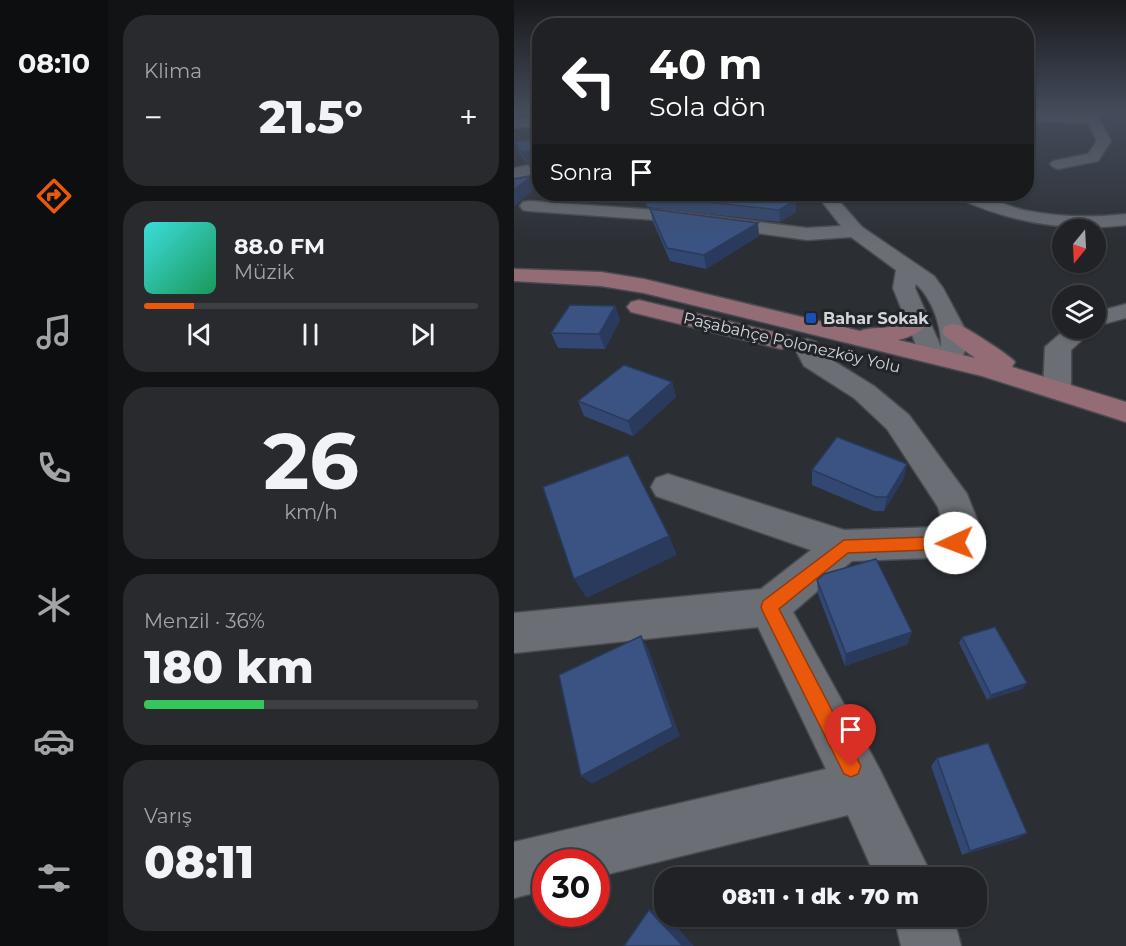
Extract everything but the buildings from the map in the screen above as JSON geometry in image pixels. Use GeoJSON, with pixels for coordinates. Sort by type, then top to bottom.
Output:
{"type":"FeatureCollection","features":[{"type":"Feature","properties":{"kind":"main road","name":"Paşabahçe Polonezköy Yolu"},"geometry":{"type":"LineString","coordinates":[[522,276],[808,347],[940,363]]}},
{"type":"Feature","properties":{"kind":"main road","name":"Paşabahçe Polonezköy Yolu"},"geometry":{"type":"LineString","coordinates":[[522,276],[601,279],[644,286],[852,335],[940,363],[1057,390],[1126,412]]}},
{"type":"Feature","properties":{"kind":"main road"},"geometry":{"type":"LineString","coordinates":[[852,335],[897,334],[907,330],[917,321]]}},
{"type":"Feature","properties":{"kind":"main road"},"geometry":{"type":"LineString","coordinates":[[717,326],[764,329],[913,362],[940,363]]}},
{"type":"Feature","properties":{"kind":"main road"},"geometry":{"type":"LineString","coordinates":[[954,331],[984,353],[1057,390]]}},
{"type":"Feature","properties":{"kind":"street"},"geometry":{"type":"LineString","coordinates":[[1058,164],[1094,157]]}},
{"type":"Feature","properties":{"kind":"street"},"geometry":{"type":"LineString","coordinates":[[514,173],[532,170]]}},
{"type":"Feature","properties":{"kind":"street"},"geometry":{"type":"LineString","coordinates":[[830,201],[855,231],[926,281],[935,293],[954,331],[954,348],[940,363],[917,321],[904,288],[907,268]]}},
{"type":"Feature","properties":{"kind":"street"},"geometry":{"type":"LineString","coordinates":[[977,201],[984,205],[1045,219],[1083,223],[1126,219]]}},
{"type":"Feature","properties":{"kind":"street"},"geometry":{"type":"LineString","coordinates":[[529,206],[671,216],[807,234],[855,231]]}},
{"type":"Feature","properties":{"kind":"street"},"geometry":{"type":"LineString","coordinates":[[1106,316],[1126,311]]}},
{"type":"Feature","properties":{"kind":"street"},"geometry":{"type":"LineString","coordinates":[[1057,390],[1058,347],[1069,339]]}},
{"type":"Feature","properties":{"kind":"street"},"geometry":{"type":"LineString","coordinates":[[668,487],[844,546],[955,543],[960,522],[955,504],[898,422],[864,392],[813,360],[808,347]]}},
{"type":"Feature","properties":{"kind":"street"},"geometry":{"type":"LineString","coordinates":[[514,633],[769,607],[844,546]]}},
{"type":"Feature","properties":{"kind":"street"},"geometry":{"type":"LineString","coordinates":[[769,607],[900,867]]}},
{"type":"Feature","properties":{"kind":"street"},"geometry":{"type":"LineString","coordinates":[[514,870],[861,786]]}},
{"type":"Feature","properties":{"kind":"street"},"geometry":{"type":"LineString","coordinates":[[928,927],[931,946]]}},
{"type":"Feature","properties":{"kind":"place","name":"Bahar Sokak"},"geometry":{"type":"Point","coordinates":[811,318]}},
{"type":"Feature","properties":{"kind":"route"},"geometry":{"type":"LineString","coordinates":[[851,766],[769,607],[844,546],[955,543]]}}]}
